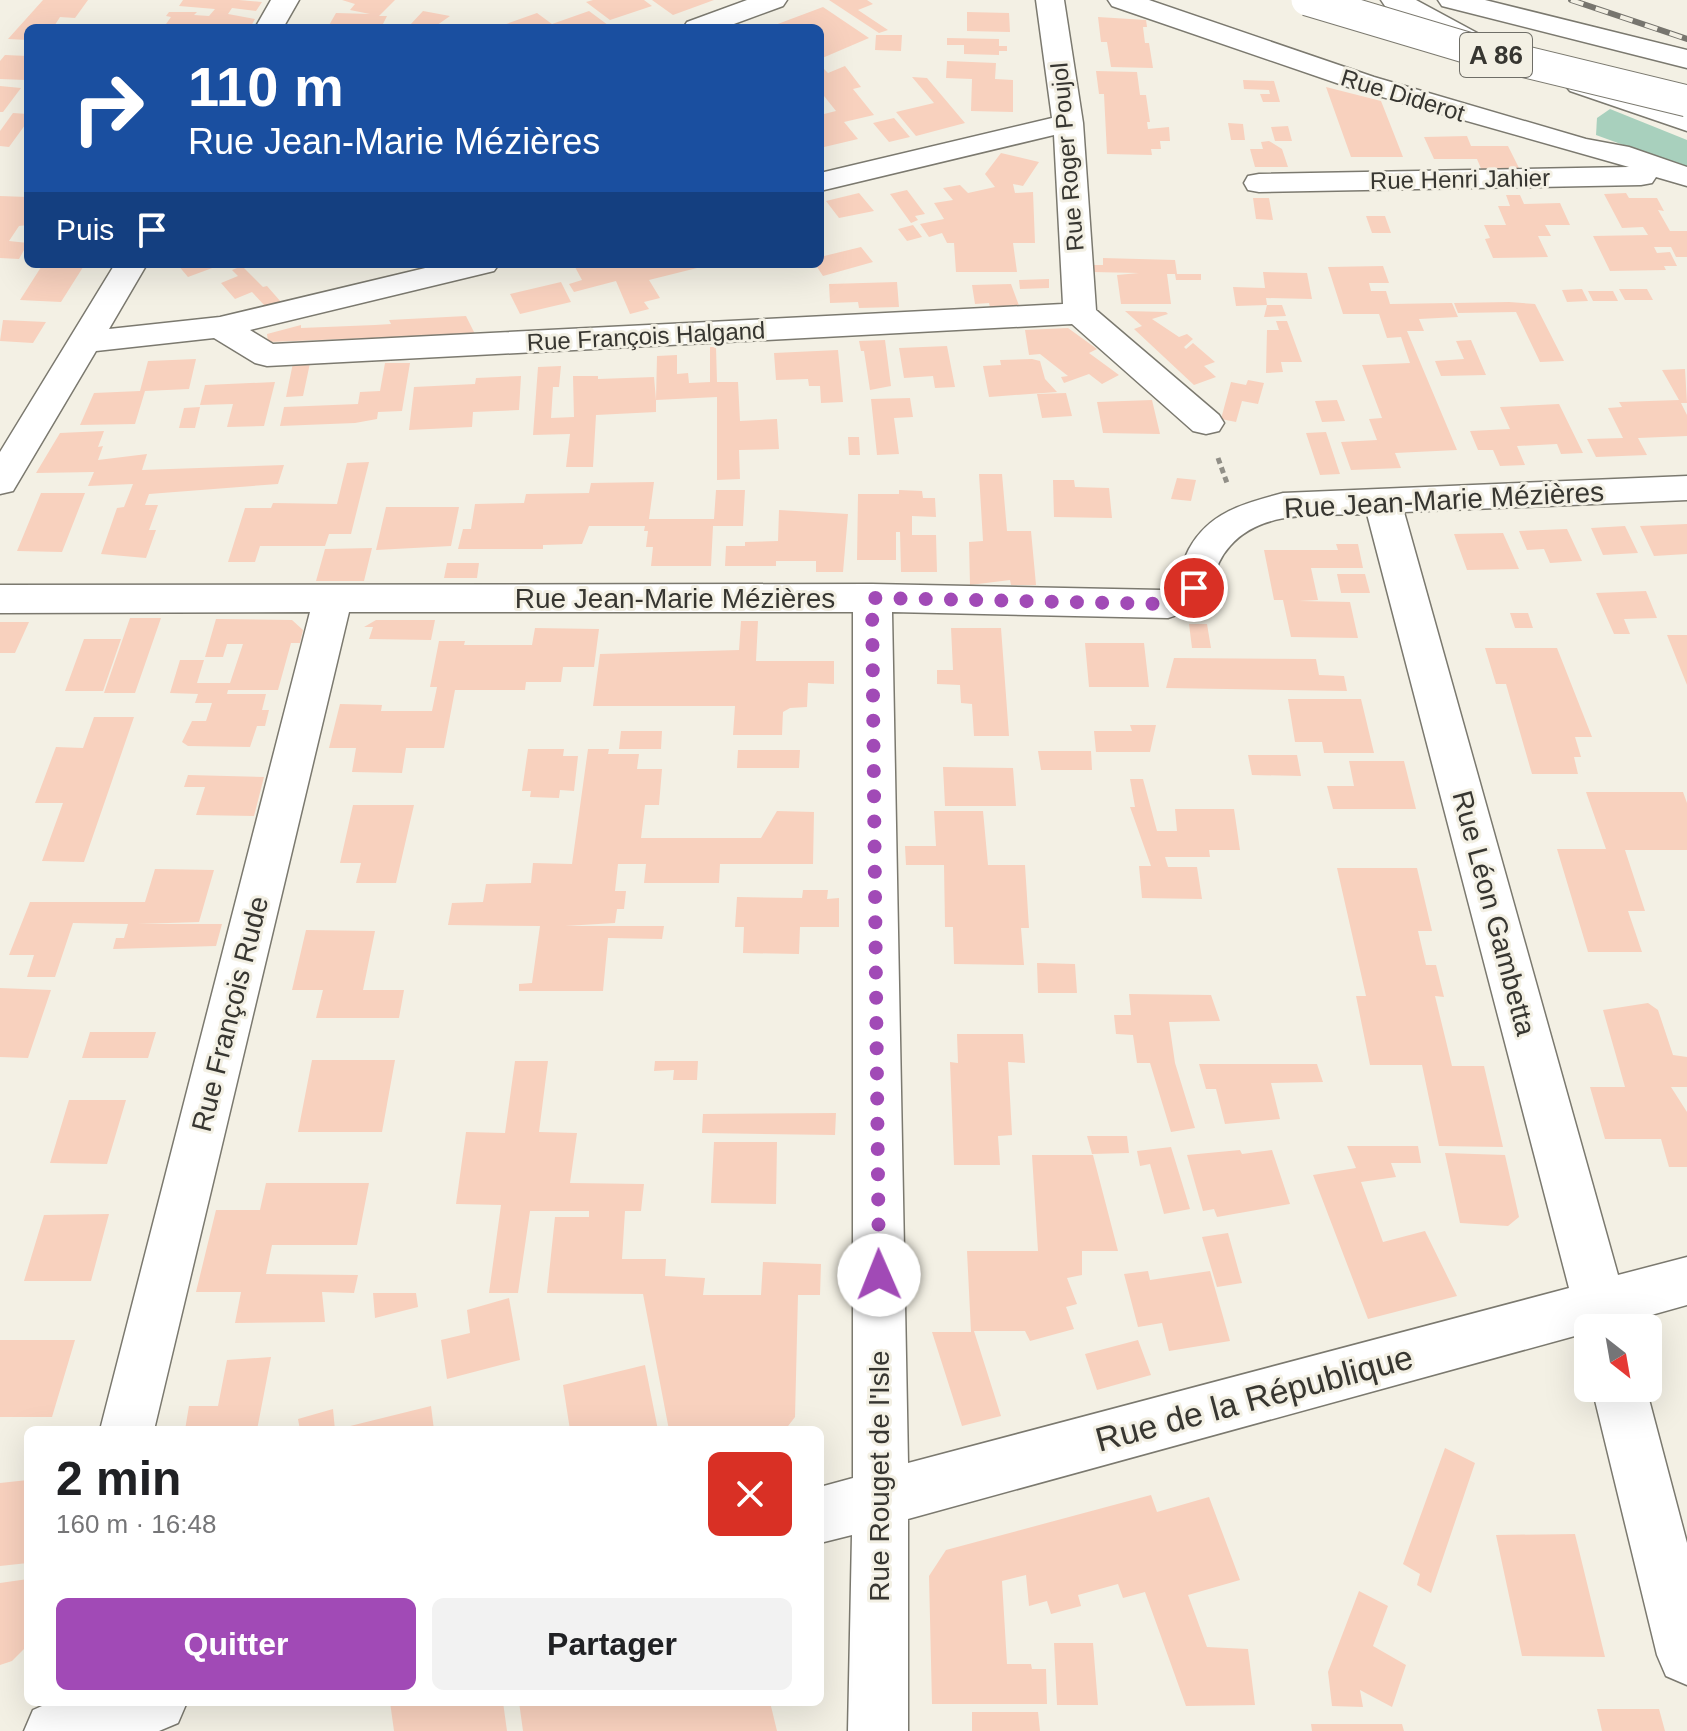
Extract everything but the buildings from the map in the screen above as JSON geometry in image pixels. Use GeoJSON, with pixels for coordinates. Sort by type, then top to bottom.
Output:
{"type":"FeatureCollection","features":[{"type":"Feature","properties":{"kind":"main road"},"geometry":{"type":"LineString","coordinates":[[271,24],[285,0]]}},
{"type":"Feature","properties":{"kind":"main road"},"geometry":{"type":"LineString","coordinates":[[708,24],[773,0]]}},
{"type":"Feature","properties":{"kind":"main road","name":"Rue Roger Poujol"},"geometry":{"type":"LineString","coordinates":[[1050,0],[1068,123],[1080,313]]}},
{"type":"Feature","properties":{"kind":"main road","name":"Rue Diderot"},"geometry":{"type":"LineString","coordinates":[[1122,0],[1364,83],[1568,143],[1618,153],[1673,172]]}},
{"type":"Feature","properties":{"kind":"main road","name":"A 86"},"geometry":{"type":"LineString","coordinates":[[1307,0],[1468,48],[1687,101]]}},
{"type":"Feature","properties":{"kind":"main road"},"geometry":{"type":"LineString","coordinates":[[1395,0],[1495,54],[1687,122]]}},
{"type":"Feature","properties":{"kind":"main road","name":"A 86"},"geometry":{"type":"LineString","coordinates":[[1452,0],[1687,59]]}},
{"type":"Feature","properties":{"kind":"main road"},"geometry":{"type":"LineString","coordinates":[[824,181],[1068,123]]}},
{"type":"Feature","properties":{"kind":"main road","name":"Rue Henri Jahier"},"geometry":{"type":"LineString","coordinates":[[1259,183],[1640,176],[1673,172]]}},
{"type":"Feature","properties":{"kind":"main road"},"geometry":{"type":"LineString","coordinates":[[0,482],[129,268]]}},
{"type":"Feature","properties":{"kind":"main road"},"geometry":{"type":"LineString","coordinates":[[85,342],[220,327],[466,268]]}},
{"type":"Feature","properties":{"kind":"main road"},"geometry":{"type":"LineString","coordinates":[[1080,313],[1206,423]]}},
{"type":"Feature","properties":{"kind":"main road","name":"Rue François Halgand"},"geometry":{"type":"LineString","coordinates":[[220,327],[267,355],[1080,313]]}},
{"type":"Feature","properties":{"kind":"main road","name":"Rue Jean-Marie Mézières"},"geometry":{"type":"LineString","coordinates":[[0,599],[872,598],[1168,604],[1184,598],[1194,588],[1216,537],[1240,519],[1283,505],[1687,488]]}},
{"type":"Feature","properties":{"kind":"main road","name":"Rue Léon Gambetta"},"geometry":{"type":"LineString","coordinates":[[1382,499],[1602,1314]]}},
{"type":"Feature","properties":{"kind":"main road","name":"Rue François Rude"},"geometry":{"type":"LineString","coordinates":[[128,1426],[333,598]]}},
{"type":"Feature","properties":{"kind":"main road","name":"Rue Rouget de l'Isle"},"geometry":{"type":"LineString","coordinates":[[872,598],[878,1731]]}},
{"type":"Feature","properties":{"kind":"main road","name":"Rue de la République"},"geometry":{"type":"LineString","coordinates":[[1608,1314],[1687,1281]]}},
{"type":"Feature","properties":{"kind":"main road","name":"Rue de la République"},"geometry":{"type":"LineString","coordinates":[[824,1514],[879,1497],[1574,1323]]}},
{"type":"Feature","properties":{"kind":"main road"},"geometry":{"type":"LineString","coordinates":[[1623,1402],[1687,1655]]}},
{"type":"Feature","properties":{"kind":"main road"},"geometry":{"type":"LineString","coordinates":[[59,1723],[138,1706]]}},
{"type":"Feature","properties":{"kind":"path"},"geometry":{"type":"LineString","coordinates":[[1206,423],[1240,519]]}},
{"type":"Feature","properties":{"kind":"green space"},"geometry":{"type":"Polygon","coordinates":[[[1610,109],[1687,140],[1687,168],[1596,135],[1597,118],[1610,109]]]}},
{"type":"Feature","properties":{"kind":"railway"},"geometry":{"type":"LineString","coordinates":[[1571,0],[1687,39]]}},
{"type":"Feature","properties":{"kind":"route"},"geometry":{"type":"LineString","coordinates":[[879,1275],[872,598],[1168,604],[1184,598],[1194,588]]}}]}
